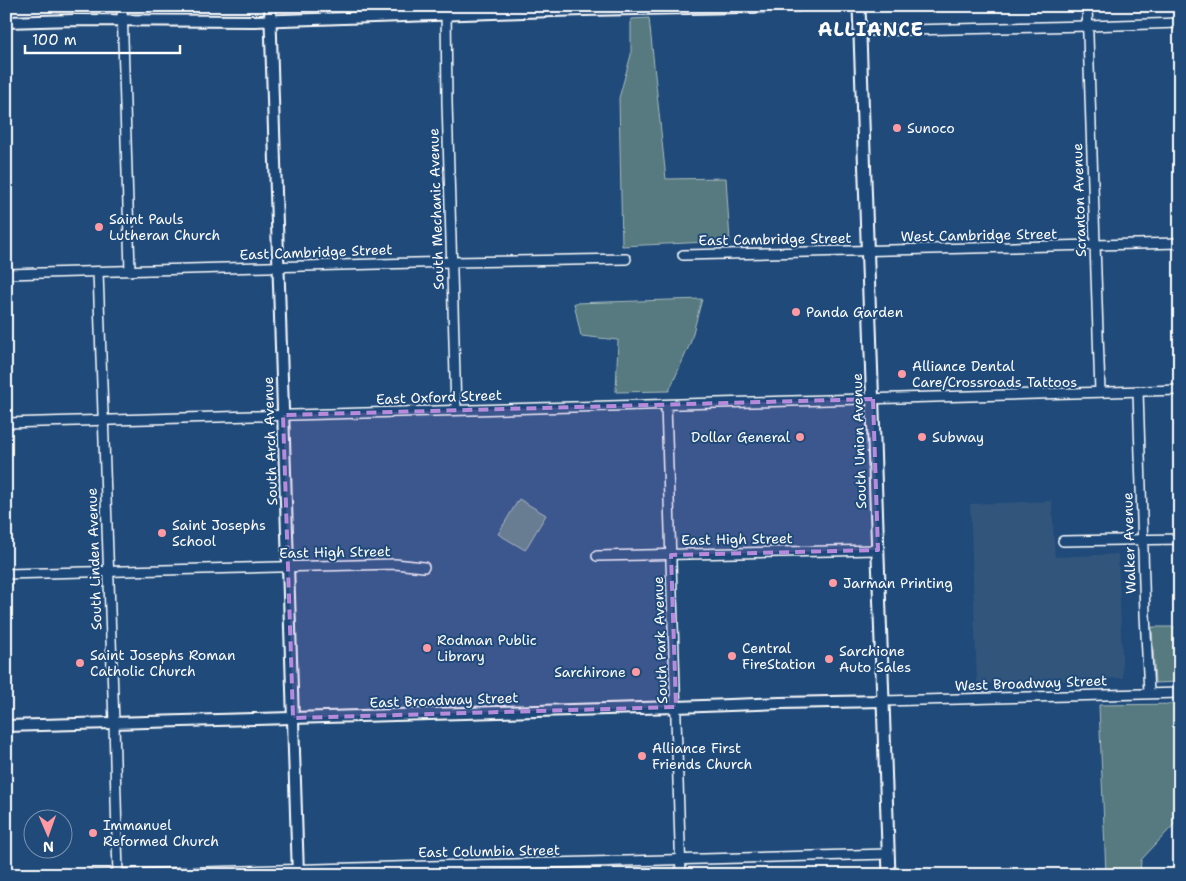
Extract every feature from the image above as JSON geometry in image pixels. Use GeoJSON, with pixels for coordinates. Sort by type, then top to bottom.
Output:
{"type":"FeatureCollection","features":[{"type":"Feature","properties":{"kind":"main road","name":"South Union Avenue"},"geometry":{"type":"LineString","coordinates":[[859,6],[890,875]]}},
{"type":"Feature","properties":{"kind":"street"},"geometry":{"type":"LineString","coordinates":[[122,6],[130,271]]}},
{"type":"Feature","properties":{"kind":"street","name":"South Arch Avenue"},"geometry":{"type":"LineString","coordinates":[[270,6],[298,872]]}},
{"type":"Feature","properties":{"kind":"street"},"geometry":{"type":"LineString","coordinates":[[6,22],[270,20],[446,10],[798,6]]}},
{"type":"Feature","properties":{"kind":"street","name":"Scranton Avenue"},"geometry":{"type":"LineString","coordinates":[[1087,6],[1100,392]]}},
{"type":"Feature","properties":{"kind":"street","name":"South Mechanic Avenue"},"geometry":{"type":"LineString","coordinates":[[446,10],[456,410]]}},
{"type":"Feature","properties":{"kind":"street"},"geometry":{"type":"LineString","coordinates":[[860,31],[1180,23]]}},
{"type":"Feature","properties":{"kind":"street","name":"West Cambridge Street"},"geometry":{"type":"LineString","coordinates":[[868,251],[1180,243]]}},
{"type":"Feature","properties":{"kind":"street","name":"East Cambridge Street"},"geometry":{"type":"LineString","coordinates":[[683,255],[868,251]]}},
{"type":"Feature","properties":{"kind":"street","name":"East Cambridge Street"},"geometry":{"type":"LineString","coordinates":[[6,274],[626,259]]}},
{"type":"Feature","properties":{"kind":"street","name":"South Linden Avenue"},"geometry":{"type":"LineString","coordinates":[[98,272],[118,874]]}},
{"type":"Feature","properties":{"kind":"street","name":"East Oxford Street"},"geometry":{"type":"LineString","coordinates":[[6,423],[1180,390]]}},
{"type":"Feature","properties":{"kind":"street","name":"Walker Avenue"},"geometry":{"type":"LineString","coordinates":[[1138,391],[1149,693]]}},
{"type":"Feature","properties":{"kind":"street","name":"South Park Avenue"},"geometry":{"type":"LineString","coordinates":[[666,405],[681,875]]}},
{"type":"Feature","properties":{"kind":"street"},"geometry":{"type":"LineString","coordinates":[[1063,541],[1180,538]]}},
{"type":"Feature","properties":{"kind":"street","name":"East High Street"},"geometry":{"type":"LineString","coordinates":[[597,556],[878,550]]}},
{"type":"Feature","properties":{"kind":"street","name":"East High Street"},"geometry":{"type":"LineString","coordinates":[[6,574],[374,564],[424,567]]}},
{"type":"Feature","properties":{"kind":"street","name":"West Broadway Street"},"geometry":{"type":"LineString","coordinates":[[883,701],[1180,693]]}},
{"type":"Feature","properties":{"kind":"street","name":"East Broadway Street"},"geometry":{"type":"LineString","coordinates":[[6,726],[883,701]]}},
{"type":"Feature","properties":{"kind":"street","name":"East Columbia Street"},"geometry":{"type":"LineString","coordinates":[[90,875],[298,872],[469,865],[889,854]]}},
{"type":"Feature","properties":{"kind":"street"},"geometry":{"type":"LineString","coordinates":[[469,865],[469,875]]}},
{"type":"Feature","properties":{"kind":"highlighted area"},"geometry":{"type":"Polygon","coordinates":[[[873,399],[878,550],[671,555],[676,707],[293,718],[283,415],[873,399]]]}},
{"type":"Feature","properties":{"kind":"shaded area"},"geometry":{"type":"Polygon","coordinates":[[[1052,501],[1055,557],[1118,554],[1123,678],[977,684],[970,504],[1052,501]]]}},
{"type":"Feature","properties":{"kind":"green space"},"geometry":{"type":"Polygon","coordinates":[[[649,18],[666,179],[726,178],[730,241],[622,246],[619,98],[631,55],[631,19],[649,18]]]}},
{"type":"Feature","properties":{"kind":"green space"},"geometry":{"type":"Polygon","coordinates":[[[702,299],[690,344],[669,391],[616,392],[618,340],[581,336],[574,303],[702,299]]]}},
{"type":"Feature","properties":{"kind":"green space"},"geometry":{"type":"Polygon","coordinates":[[[519,499],[546,515],[525,550],[498,534],[519,499]]]}},
{"type":"Feature","properties":{"kind":"green space"},"geometry":{"type":"Polygon","coordinates":[[[1152,627],[1180,627],[1180,682],[1155,683],[1152,627]]]}},
{"type":"Feature","properties":{"kind":"green space"},"geometry":{"type":"Polygon","coordinates":[[[1180,704],[1180,818],[1141,860],[1140,875],[1106,875],[1099,705],[1180,704]]]}},
{"type":"Feature","properties":{"kind":"place","name":"Sunoco"},"geometry":{"type":"Point","coordinates":[897,128]}},
{"type":"Feature","properties":{"kind":"place","name":"Saint Pauls Lutheran Church"},"geometry":{"type":"Point","coordinates":[99,227]}},
{"type":"Feature","properties":{"kind":"place","name":"Panda Garden"},"geometry":{"type":"Point","coordinates":[796,312]}},
{"type":"Feature","properties":{"kind":"place","name":"Alliance Dental Care/Crossroads Tattoos"},"geometry":{"type":"Point","coordinates":[902,374]}},
{"type":"Feature","properties":{"kind":"place","name":"Dollar General"},"geometry":{"type":"Point","coordinates":[800,437]}},
{"type":"Feature","properties":{"kind":"place","name":"Subway"},"geometry":{"type":"Point","coordinates":[922,437]}},
{"type":"Feature","properties":{"kind":"place","name":"Saint Josephs School"},"geometry":{"type":"Point","coordinates":[162,533]}},
{"type":"Feature","properties":{"kind":"place","name":"Jarman Printing"},"geometry":{"type":"Point","coordinates":[833,583]}},
{"type":"Feature","properties":{"kind":"place","name":"Rodman Public Library"},"geometry":{"type":"Point","coordinates":[427,648]}},
{"type":"Feature","properties":{"kind":"place","name":"Central FireStation"},"geometry":{"type":"Point","coordinates":[732,656]}},
{"type":"Feature","properties":{"kind":"place","name":"Sarchione Auto Sales"},"geometry":{"type":"Point","coordinates":[829,659]}},
{"type":"Feature","properties":{"kind":"place","name":"Saint Josephs Roman Catholic Church"},"geometry":{"type":"Point","coordinates":[80,663]}},
{"type":"Feature","properties":{"kind":"place","name":"Sarchirone"},"geometry":{"type":"Point","coordinates":[636,672]}},
{"type":"Feature","properties":{"kind":"place","name":"Alliance First Friends Church"},"geometry":{"type":"Point","coordinates":[642,756]}},
{"type":"Feature","properties":{"kind":"place","name":"Immanuel Reformed Church"},"geometry":{"type":"Point","coordinates":[93,833]}},
{"type":"Feature","properties":{"kind":"district","name":"ALLIANCE"},"geometry":{"type":"Point","coordinates":[871,29]}}]}
